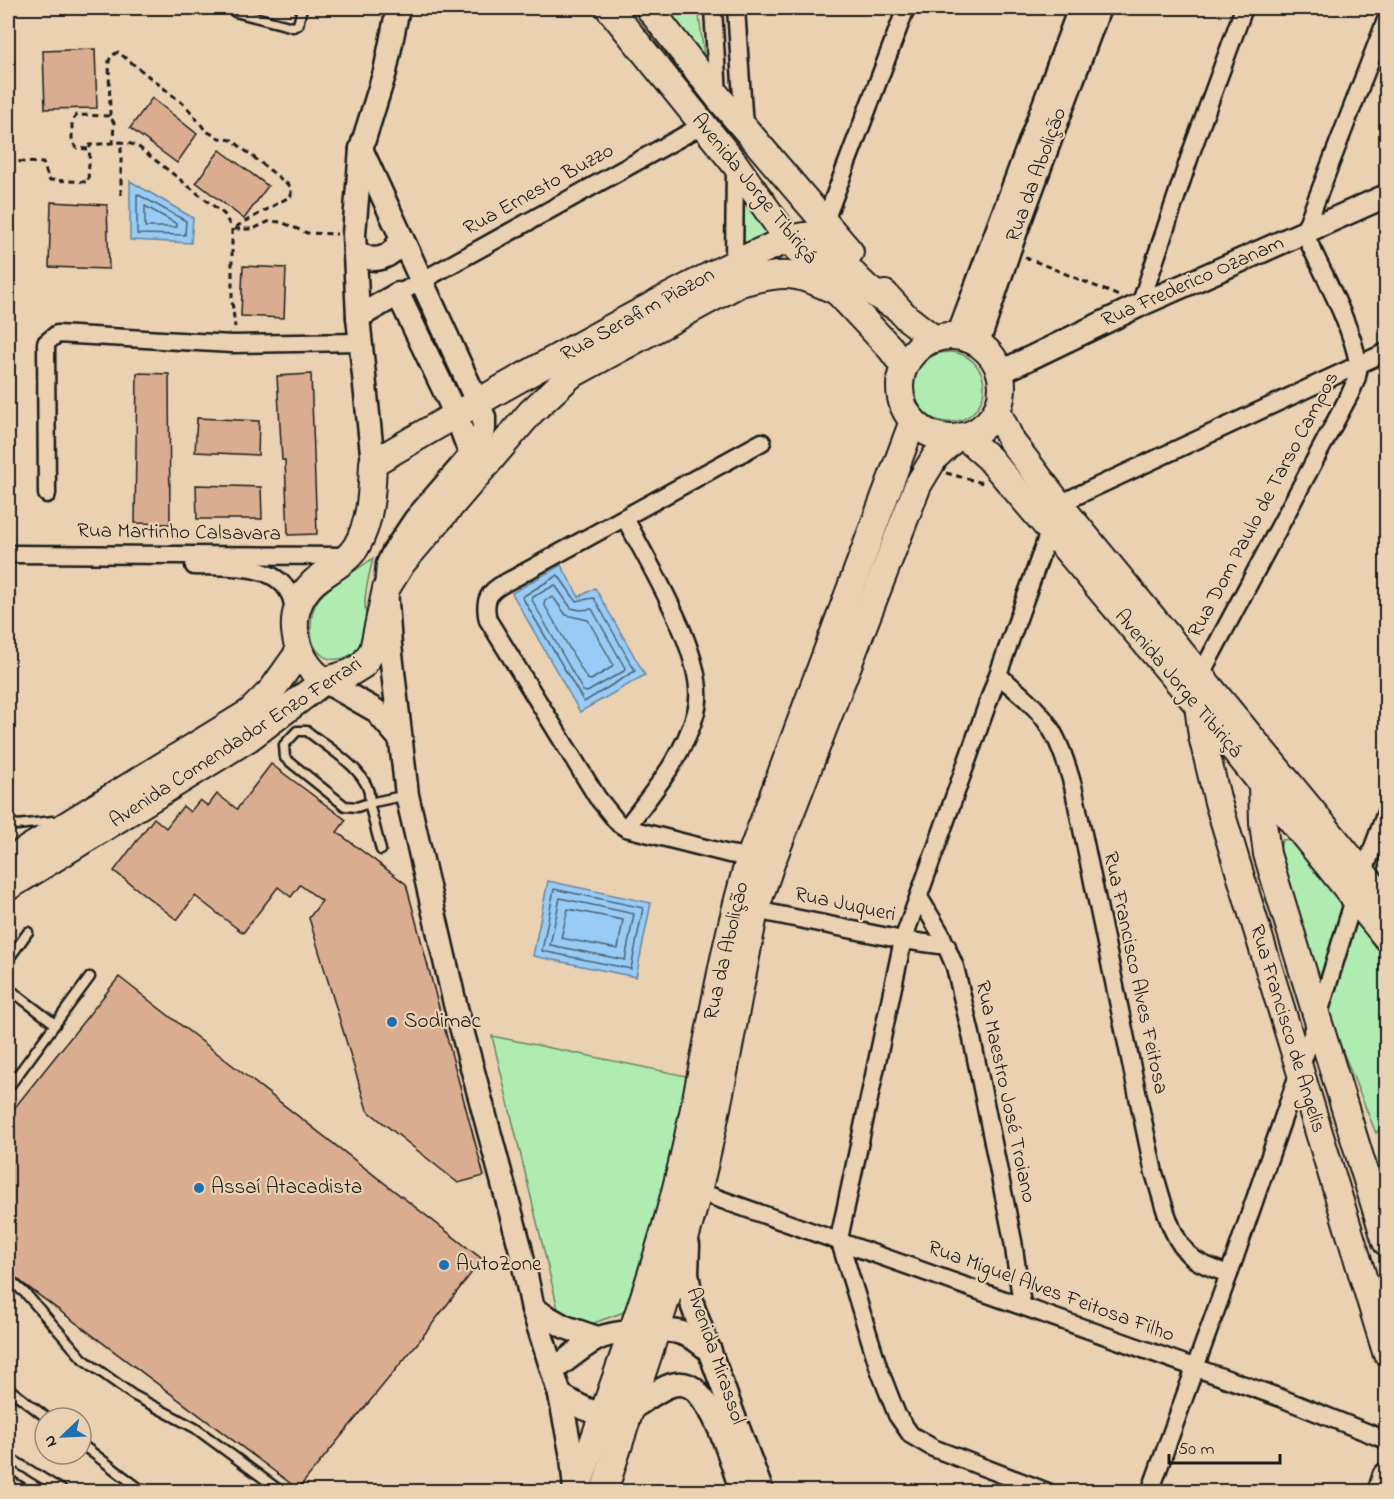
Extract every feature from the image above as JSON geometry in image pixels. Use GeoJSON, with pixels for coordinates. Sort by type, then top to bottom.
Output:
{"type":"FeatureCollection","features":[{"type":"Feature","properties":{"kind":"main road"},"geometry":{"type":"LineString","coordinates":[[398,8],[385,72],[361,149],[354,242],[358,317],[373,463],[372,496],[366,525],[350,556],[314,583],[302,596],[296,617],[295,639],[299,652],[314,674],[375,710],[401,740]]}},
{"type":"Feature","properties":{"kind":"main road","name":"Avenida Jorge Tibiriçá"},"geometry":{"type":"LineString","coordinates":[[609,8],[735,164],[787,238],[840,293],[904,367]]}},
{"type":"Feature","properties":{"kind":"main road","name":"Avenida Jorge Tibiriçá"},"geometry":{"type":"LineString","coordinates":[[649,8],[718,97],[896,307],[956,339]]}},
{"type":"Feature","properties":{"kind":"main road","name":"Rua da Abolição"},"geometry":{"type":"LineString","coordinates":[[956,339],[1080,8]]}},
{"type":"Feature","properties":{"kind":"main road","name":"Rua da Abolição"},"geometry":{"type":"LineString","coordinates":[[956,339],[1009,250],[1099,8]]}},
{"type":"Feature","properties":{"kind":"main road"},"geometry":{"type":"LineString","coordinates":[[361,149],[479,403],[484,429],[471,456],[400,540],[388,564],[386,590],[407,795],[455,1004],[520,1247],[533,1309],[560,1395],[572,1457],[575,1491]]}},
{"type":"Feature","properties":{"kind":"main road","name":"Rua Frederico Ozanam"},"geometry":{"type":"LineString","coordinates":[[1001,372],[1140,305],[1386,196]]}},
{"type":"Feature","properties":{"kind":"main road"},"geometry":{"type":"LineString","coordinates":[[354,242],[365,222],[375,219],[397,229]]}},
{"type":"Feature","properties":{"kind":"main road"},"geometry":{"type":"LineString","coordinates":[[354,242],[370,259],[386,258],[393,253],[397,229]]}},
{"type":"Feature","properties":{"kind":"main road","name":"Rua Serafim Piazon"},"geometry":{"type":"LineString","coordinates":[[373,463],[734,263],[787,238],[809,236],[820,241],[864,286],[896,307]]}},
{"type":"Feature","properties":{"kind":"main road","name":"Avenida Comendador Enzo Ferrari"},"geometry":{"type":"LineString","coordinates":[[8,887],[249,738],[324,681],[350,673],[363,665],[373,650],[386,590],[402,563],[531,412],[571,375],[740,283],[768,275],[787,274],[809,277],[840,293]]}},
{"type":"Feature","properties":{"kind":"main road"},"geometry":{"type":"LineString","coordinates":[[358,317],[398,294],[456,415],[471,456]]}},
{"type":"Feature","properties":{"kind":"main road"},"geometry":{"type":"LineString","coordinates":[[956,339],[992,354],[1001,372],[1002,396],[997,411],[987,424],[974,433],[959,437],[929,433],[913,421],[901,397],[900,382],[904,367],[921,345],[956,339]]}},
{"type":"Feature","properties":{"kind":"main road","name":"Avenida Jorge Tibiriçá"},"geometry":{"type":"LineString","coordinates":[[997,411],[1012,442],[1059,504],[1201,674],[1269,776],[1295,824],[1386,937]]}},
{"type":"Feature","properties":{"kind":"main road","name":"Rua da Abolição"},"geometry":{"type":"LineString","coordinates":[[604,1491],[629,1409],[644,1332],[646,1294],[680,1176],[745,908],[913,421]]}},
{"type":"Feature","properties":{"kind":"main road","name":"Avenida Jorge Tibiriçá"},"geometry":{"type":"LineString","coordinates":[[959,437],[989,458],[1198,705],[1364,874],[1386,901]]}},
{"type":"Feature","properties":{"kind":"main road","name":"Rua da Abolição"},"geometry":{"type":"LineString","coordinates":[[761,859],[918,485],[927,468],[959,437]]}},
{"type":"Feature","properties":{"kind":"main road","name":"Avenida Comendador Enzo Ferrari"},"geometry":{"type":"LineString","coordinates":[[8,861],[250,712],[272,690],[299,652]]}},
{"type":"Feature","properties":{"kind":"main road","name":"Rua Francisco de Angelis"},"geometry":{"type":"LineString","coordinates":[[1198,705],[1202,736],[1213,784],[1386,1352]]}},
{"type":"Feature","properties":{"kind":"main road","name":"Rua Francisco de Angelis"},"geometry":{"type":"LineString","coordinates":[[1269,776],[1263,823],[1267,854],[1386,1242]]}},
{"type":"Feature","properties":{"kind":"main road"},"geometry":{"type":"LineString","coordinates":[[1267,854],[1272,840],[1295,824]]}},
{"type":"Feature","properties":{"kind":"main road","name":"Rua da Abolição"},"geometry":{"type":"LineString","coordinates":[[575,1491],[602,1413],[644,1332],[691,1218],[745,908]]}},
{"type":"Feature","properties":{"kind":"main road"},"geometry":{"type":"LineString","coordinates":[[1331,1171],[1356,1167],[1366,1171]]}},
{"type":"Feature","properties":{"kind":"main road","name":"Avenida Mirassol"},"geometry":{"type":"LineString","coordinates":[[691,1218],[687,1274],[693,1307],[762,1491]]}},
{"type":"Feature","properties":{"kind":"main road"},"geometry":{"type":"LineString","coordinates":[[533,1309],[565,1327],[597,1338],[644,1332],[679,1332],[694,1338],[710,1351]]}},
{"type":"Feature","properties":{"kind":"main road"},"geometry":{"type":"LineString","coordinates":[[553,1370],[597,1338]]}},
{"type":"Feature","properties":{"kind":"main road","name":"Avenida Mirassol"},"geometry":{"type":"LineString","coordinates":[[560,1395],[587,1409],[602,1413],[629,1409],[663,1388],[680,1384],[689,1385],[705,1403],[714,1419],[742,1491]]}},
{"type":"Feature","properties":{"kind":"main road"},"geometry":{"type":"LineString","coordinates":[[598,1491],[612,1452],[620,1442]]}},
{"type":"Feature","properties":{"kind":"main road"},"geometry":{"type":"LineString","coordinates":[[1381,1491],[1386,1476]]}},
{"type":"Feature","properties":{"kind":"street"},"geometry":{"type":"LineString","coordinates":[[713,8],[718,97]]}},
{"type":"Feature","properties":{"kind":"street"},"geometry":{"type":"LineString","coordinates":[[736,8],[744,127]]}},
{"type":"Feature","properties":{"kind":"street"},"geometry":{"type":"LineString","coordinates":[[825,221],[906,8]]}},
{"type":"Feature","properties":{"kind":"street"},"geometry":{"type":"LineString","coordinates":[[1140,305],[1192,150],[1244,8]]}},
{"type":"Feature","properties":{"kind":"street"},"geometry":{"type":"LineString","coordinates":[[1304,232],[1386,20]]}},
{"type":"Feature","properties":{"kind":"street","name":"Rua Ernesto Buzzo"},"geometry":{"type":"LineString","coordinates":[[398,294],[703,125]]}},
{"type":"Feature","properties":{"kind":"street"},"geometry":{"type":"LineString","coordinates":[[734,263],[735,164]]}},
{"type":"Feature","properties":{"kind":"street","name":"Rua Dom Paulo de Tarso Campos"},"geometry":{"type":"LineString","coordinates":[[1201,674],[1350,394],[1359,365],[1351,338],[1304,232]]}},
{"type":"Feature","properties":{"kind":"street"},"geometry":{"type":"LineString","coordinates":[[46,494],[46,343],[52,336],[57,334],[232,344],[362,342]]}},
{"type":"Feature","properties":{"kind":"street"},"geometry":{"type":"LineString","coordinates":[[1048,1491],[933,1448],[911,1435],[897,1415],[879,1369],[839,1239],[903,940],[1059,504],[1386,352]]}},
{"type":"Feature","properties":{"kind":"street"},"geometry":{"type":"LineString","coordinates":[[761,859],[729,854],[627,828],[618,823],[597,797],[488,620],[484,604],[494,591],[762,442]]}},
{"type":"Feature","properties":{"kind":"street"},"geometry":{"type":"LineString","coordinates":[[625,518],[691,649],[698,681],[697,709],[687,738],[670,767],[627,828]]}},
{"type":"Feature","properties":{"kind":"street","name":"Rua Martinho Calsavara"},"geometry":{"type":"LineString","coordinates":[[8,554],[350,556]]}},
{"type":"Feature","properties":{"kind":"street","name":"Rua Martinho Calsavara"},"geometry":{"type":"LineString","coordinates":[[8,563],[204,566],[263,571],[280,581],[290,593],[296,617]]}},
{"type":"Feature","properties":{"kind":"street","name":"Rua Francisco Alves Feitosa"},"geometry":{"type":"LineString","coordinates":[[998,675],[1040,711],[1055,732],[1064,754],[1073,786],[1154,1173],[1166,1210],[1182,1247],[1192,1257],[1229,1274]]}},
{"type":"Feature","properties":{"kind":"street"},"geometry":{"type":"LineString","coordinates":[[1150,1491],[1229,1274],[1298,1069],[1318,1017],[1354,898],[1386,812]]}},
{"type":"Feature","properties":{"kind":"street","name":"Rua Maestro José Troiano"},"geometry":{"type":"LineString","coordinates":[[919,897],[947,946],[971,1034],[1013,1240],[1022,1305]]}},
{"type":"Feature","properties":{"kind":"street","name":"Rua Juqueri"},"geometry":{"type":"LineString","coordinates":[[745,908],[903,940],[947,946]]}},
{"type":"Feature","properties":{"kind":"street","name":"Rua Miguel Alves Feitosa Filho"},"geometry":{"type":"LineString","coordinates":[[697,1191],[839,1239],[1194,1369],[1281,1398],[1386,1440]]}},
{"type":"Feature","properties":{"kind":"street"},"geometry":{"type":"LineString","coordinates":[[8,1484],[21,1491]]}},
{"type":"Feature","properties":{"kind":"lane"},"geometry":{"type":"LineString","coordinates":[[236,12],[293,27],[298,25],[302,8]]}},
{"type":"Feature","properties":{"kind":"lane"},"geometry":{"type":"LineString","coordinates":[[381,850],[369,803],[371,793],[364,777],[307,731],[297,731],[284,745],[285,758],[345,806],[357,807],[369,803],[407,795]]}},
{"type":"Feature","properties":{"kind":"lane"},"geometry":{"type":"LineString","coordinates":[[8,821],[17,825],[45,824],[124,789]]}},
{"type":"Feature","properties":{"kind":"lane"},"geometry":{"type":"LineString","coordinates":[[8,960],[28,932]]}},
{"type":"Feature","properties":{"kind":"lane"},"geometry":{"type":"LineString","coordinates":[[8,1088],[90,977]]}},
{"type":"Feature","properties":{"kind":"lane"},"geometry":{"type":"LineString","coordinates":[[8,988],[55,1024]]}},
{"type":"Feature","properties":{"kind":"lane"},"geometry":{"type":"LineString","coordinates":[[8,1278],[27,1294],[83,1359],[132,1395],[195,1428],[282,1491]]}},
{"type":"Feature","properties":{"kind":"lane"},"geometry":{"type":"LineString","coordinates":[[8,1388],[33,1407]]}},
{"type":"Feature","properties":{"kind":"lane"},"geometry":{"type":"LineString","coordinates":[[93,1453],[144,1491]]}},
{"type":"Feature","properties":{"kind":"lane"},"geometry":{"type":"LineString","coordinates":[[8,1457],[65,1491]]}},
{"type":"Feature","properties":{"kind":"path"},"geometry":{"type":"LineString","coordinates":[[113,142],[114,123],[110,116],[109,60],[118,52],[186,106],[206,131],[219,138],[232,140],[291,187],[291,196],[232,229]]}},
{"type":"Feature","properties":{"kind":"path"},"geometry":{"type":"LineString","coordinates":[[88,149],[77,148],[72,142],[74,117],[110,116]]}},
{"type":"Feature","properties":{"kind":"path"},"geometry":{"type":"LineString","coordinates":[[121,142],[121,195]]}},
{"type":"Feature","properties":{"kind":"path"},"geometry":{"type":"LineString","coordinates":[[8,161],[43,163],[49,180],[88,182],[88,149],[94,143],[121,142],[136,145],[224,214],[232,229],[232,301],[235,327]]}},
{"type":"Feature","properties":{"kind":"path"},"geometry":{"type":"LineString","coordinates":[[232,229],[253,229],[270,221],[281,222],[307,233],[354,242]]}},
{"type":"Feature","properties":{"kind":"path"},"geometry":{"type":"LineString","coordinates":[[1009,250],[1140,305]]}},
{"type":"Feature","properties":{"kind":"path"},"geometry":{"type":"LineString","coordinates":[[927,468],[1018,492]]}},
{"type":"Feature","properties":{"kind":"green space"},"geometry":{"type":"Polygon","coordinates":[[[660,8],[698,8],[705,64],[660,8]]]}},
{"type":"Feature","properties":{"kind":"green space"},"geometry":{"type":"Polygon","coordinates":[[[744,192],[777,239],[744,256],[744,192]]]}},
{"type":"Feature","properties":{"kind":"green space"},"geometry":{"type":"Polygon","coordinates":[[[949,352],[962,355],[974,362],[981,374],[984,387],[981,400],[974,412],[962,419],[949,422],[936,419],[924,412],[917,400],[914,387],[917,374],[924,362],[936,355],[949,352]]]}},
{"type":"Feature","properties":{"kind":"green space"},"geometry":{"type":"Polygon","coordinates":[[[373,558],[366,592],[367,626],[364,640],[357,650],[346,657],[328,658],[317,650],[312,637],[311,620],[315,606],[329,589],[373,558]]]}},
{"type":"Feature","properties":{"kind":"green space"},"geometry":{"type":"Polygon","coordinates":[[[1292,839],[1386,956],[1386,1122],[1376,1133],[1326,1010],[1280,848],[1282,840],[1292,839]]]}},
{"type":"Feature","properties":{"kind":"green space"},"geometry":{"type":"Polygon","coordinates":[[[492,1036],[696,1078],[643,1293],[624,1312],[591,1324],[559,1313],[492,1036]]]}},
{"type":"Feature","properties":{"kind":"water"},"geometry":{"type":"Polygon","coordinates":[[[130,181],[193,218],[191,243],[130,240],[130,181]]]}},
{"type":"Feature","properties":{"kind":"water"},"geometry":{"type":"Polygon","coordinates":[[[561,565],[579,597],[595,588],[645,675],[580,712],[512,593],[561,565]]]}},
{"type":"Feature","properties":{"kind":"water"},"geometry":{"type":"Polygon","coordinates":[[[548,881],[651,903],[636,977],[533,956],[548,881]]]}},
{"type":"Feature","properties":{"kind":"building"},"geometry":{"type":"Polygon","coordinates":[[[95,49],[97,108],[45,109],[43,51],[95,49]]]}},
{"type":"Feature","properties":{"kind":"building"},"geometry":{"type":"Polygon","coordinates":[[[152,98],[197,134],[177,163],[130,128],[152,98]]]}},
{"type":"Feature","properties":{"kind":"building"},"geometry":{"type":"Polygon","coordinates":[[[220,150],[268,186],[244,219],[196,182],[220,150]]]}},
{"type":"Feature","properties":{"kind":"building"},"geometry":{"type":"Polygon","coordinates":[[[51,202],[107,205],[109,269],[49,267],[51,202]]]}},
{"type":"Feature","properties":{"kind":"building"},"geometry":{"type":"Polygon","coordinates":[[[243,266],[286,268],[284,318],[241,316],[243,266]]]}},
{"type":"Feature","properties":{"kind":"building"},"geometry":{"type":"Polygon","coordinates":[[[137,373],[169,374],[170,524],[135,523],[137,373]]]}},
{"type":"Feature","properties":{"kind":"building"},"geometry":{"type":"Polygon","coordinates":[[[311,374],[317,534],[288,535],[285,460],[282,460],[277,376],[311,374]]]}},
{"type":"Feature","properties":{"kind":"building"},"geometry":{"type":"Polygon","coordinates":[[[197,418],[259,421],[258,455],[195,452],[197,418]]]}},
{"type":"Feature","properties":{"kind":"building"},"geometry":{"type":"Polygon","coordinates":[[[196,485],[261,487],[262,519],[197,519],[196,485]]]}},
{"type":"Feature","properties":{"kind":"building","name":"Sodimac"},"geometry":{"type":"Polygon","coordinates":[[[271,764],[346,820],[337,832],[406,884],[484,1176],[458,1183],[367,1110],[309,918],[322,901],[300,885],[291,897],[278,887],[243,933],[195,896],[177,920],[114,871],[154,818],[166,828],[183,806],[190,812],[200,800],[208,806],[217,794],[237,809],[271,764]]]}},
{"type":"Feature","properties":{"kind":"building","name":"Assaí Atacadista"},"geometry":{"type":"Polygon","coordinates":[[[119,977],[482,1259],[420,1340],[298,1489],[8,1272],[8,1116],[119,977]]]}},
{"type":"Feature","properties":{"kind":"place","name":"Sodimac"},"geometry":{"type":"Point","coordinates":[392,1022]}},
{"type":"Feature","properties":{"kind":"place","name":"Assaí Atacadista"},"geometry":{"type":"Point","coordinates":[199,1188]}},
{"type":"Feature","properties":{"kind":"place","name":"AutoZone"},"geometry":{"type":"Point","coordinates":[444,1265]}}]}
